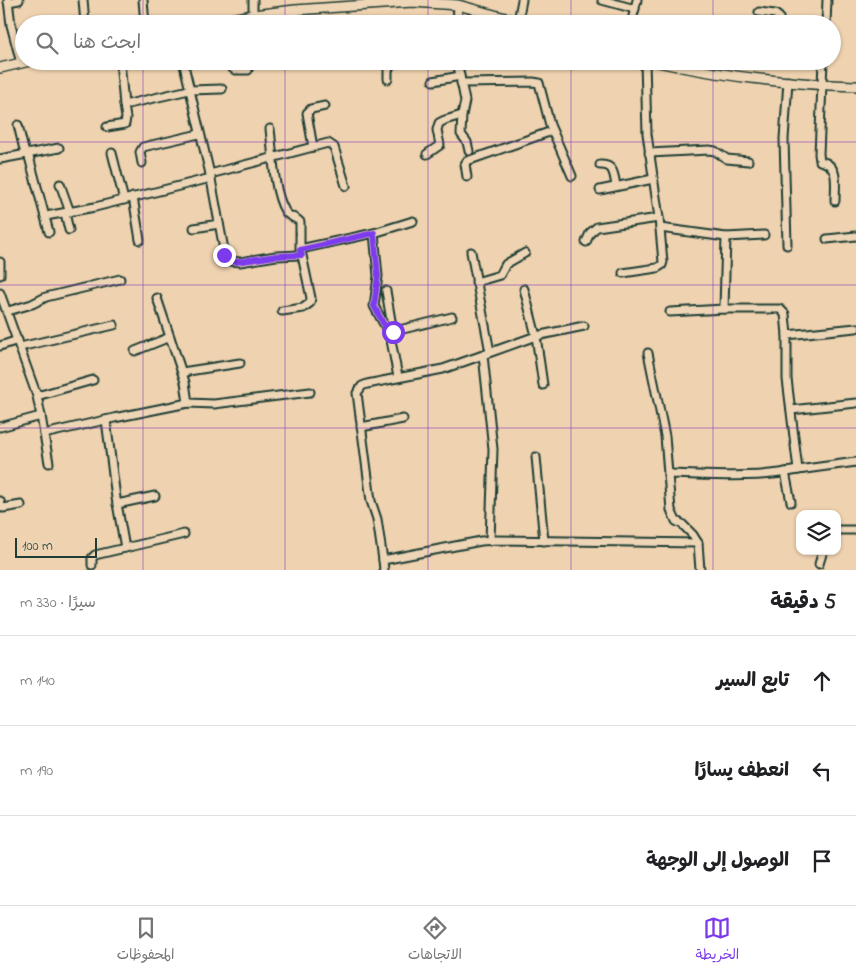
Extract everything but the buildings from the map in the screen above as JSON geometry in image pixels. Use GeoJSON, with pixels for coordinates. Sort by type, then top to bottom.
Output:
{"type":"FeatureCollection","features":[{"type":"Feature","properties":{"kind":"main road"},"geometry":{"type":"LineString","coordinates":[[253,15],[412,2],[458,5],[496,15]]}},
{"type":"Feature","properties":{"kind":"main road"},"geometry":{"type":"LineString","coordinates":[[0,68],[15,65]]}},
{"type":"Feature","properties":{"kind":"main road"},"geometry":{"type":"LineString","coordinates":[[695,70],[719,75],[788,82],[856,86]]}},
{"type":"Feature","properties":{"kind":"street"},"geometry":{"type":"LineString","coordinates":[[15,35],[11,25],[8,1],[19,0]]}},
{"type":"Feature","properties":{"kind":"street"},"geometry":{"type":"LineString","coordinates":[[83,0],[84,15]]}},
{"type":"Feature","properties":{"kind":"street"},"geometry":{"type":"LineString","coordinates":[[144,0],[145,15]]}},
{"type":"Feature","properties":{"kind":"street"},"geometry":{"type":"LineString","coordinates":[[253,0],[253,15]]}},
{"type":"Feature","properties":{"kind":"street"},"geometry":{"type":"LineString","coordinates":[[522,0],[523,15]]}},
{"type":"Feature","properties":{"kind":"street"},"geometry":{"type":"LineString","coordinates":[[602,0],[635,9]]}},
{"type":"Feature","properties":{"kind":"street"},"geometry":{"type":"LineString","coordinates":[[633,15],[637,0]]}},
{"type":"Feature","properties":{"kind":"street"},"geometry":{"type":"LineString","coordinates":[[826,15],[827,0]]}},
{"type":"Feature","properties":{"kind":"street"},"geometry":{"type":"LineString","coordinates":[[457,15],[458,5]]}},
{"type":"Feature","properties":{"kind":"street"},"geometry":{"type":"LineString","coordinates":[[296,10],[296,15]]}},
{"type":"Feature","properties":{"kind":"street"},"geometry":{"type":"LineString","coordinates":[[759,12],[777,15]]}},
{"type":"Feature","properties":{"kind":"street"},"geometry":{"type":"LineString","coordinates":[[107,127],[125,124],[121,70]]}},
{"type":"Feature","properties":{"kind":"street"},"geometry":{"type":"LineString","coordinates":[[185,70],[210,176],[224,255],[230,261],[240,262],[301,252],[413,221]]}},
{"type":"Feature","properties":{"kind":"street"},"geometry":{"type":"LineString","coordinates":[[235,70],[248,70]]}},
{"type":"Feature","properties":{"kind":"street"},"geometry":{"type":"LineString","coordinates":[[388,70],[388,79]]}},
{"type":"Feature","properties":{"kind":"street"},"geometry":{"type":"LineString","coordinates":[[459,70],[464,101],[462,136],[467,142],[469,152]]}},
{"type":"Feature","properties":{"kind":"street"},"geometry":{"type":"LineString","coordinates":[[623,273],[657,268],[662,265],[659,218],[646,128],[645,70]]}},
{"type":"Feature","properties":{"kind":"street"},"geometry":{"type":"LineString","coordinates":[[822,70],[818,154],[820,160],[829,164],[834,169],[835,201]]}},
{"type":"Feature","properties":{"kind":"street"},"geometry":{"type":"LineString","coordinates":[[433,81],[461,79],[537,83],[552,131],[572,176]]}},
{"type":"Feature","properties":{"kind":"street"},"geometry":{"type":"LineString","coordinates":[[786,245],[784,139],[788,82]]}},
{"type":"Feature","properties":{"kind":"street"},"geometry":{"type":"LineString","coordinates":[[124,105],[189,90],[222,90]]}},
{"type":"Feature","properties":{"kind":"street"},"geometry":{"type":"LineString","coordinates":[[313,147],[307,113],[311,109],[326,106]]}},
{"type":"Feature","properties":{"kind":"street"},"geometry":{"type":"LineString","coordinates":[[427,154],[440,145],[437,130],[439,123],[462,115]]}},
{"type":"Feature","properties":{"kind":"street"},"geometry":{"type":"LineString","coordinates":[[18,125],[46,216],[49,232]]}},
{"type":"Feature","properties":{"kind":"street"},"geometry":{"type":"LineString","coordinates":[[270,129],[275,177],[283,208],[287,214],[300,222],[301,252],[311,298],[310,303],[303,308],[282,311]]}},
{"type":"Feature","properties":{"kind":"street"},"geometry":{"type":"LineString","coordinates":[[467,177],[465,164],[470,160],[552,131]]}},
{"type":"Feature","properties":{"kind":"street"},"geometry":{"type":"LineString","coordinates":[[142,163],[140,152],[143,147],[199,134]]}},
{"type":"Feature","properties":{"kind":"street"},"geometry":{"type":"LineString","coordinates":[[46,216],[124,200],[328,143],[333,145],[346,186]]}},
{"type":"Feature","properties":{"kind":"street"},"geometry":{"type":"LineString","coordinates":[[0,159],[60,148]]}},
{"type":"Feature","properties":{"kind":"street"},"geometry":{"type":"LineString","coordinates":[[649,153],[709,150],[715,151],[727,159],[748,161]]}},
{"type":"Feature","properties":{"kind":"street"},"geometry":{"type":"LineString","coordinates":[[112,153],[124,200]]}},
{"type":"Feature","properties":{"kind":"street"},"geometry":{"type":"LineString","coordinates":[[600,165],[608,165],[612,168],[616,186]]}},
{"type":"Feature","properties":{"kind":"street"},"geometry":{"type":"LineString","coordinates":[[600,190],[653,179]]}},
{"type":"Feature","properties":{"kind":"street"},"geometry":{"type":"LineString","coordinates":[[60,184],[67,212],[68,230]]}},
{"type":"Feature","properties":{"kind":"street"},"geometry":{"type":"LineString","coordinates":[[133,197],[140,240]]}},
{"type":"Feature","properties":{"kind":"street"},"geometry":{"type":"LineString","coordinates":[[586,242],[590,233],[597,227],[659,218]]}},
{"type":"Feature","properties":{"kind":"street"},"geometry":{"type":"LineString","coordinates":[[194,228],[219,224]]}},
{"type":"Feature","properties":{"kind":"street"},"geometry":{"type":"LineString","coordinates":[[660,228],[726,237],[764,235]]}},
{"type":"Feature","properties":{"kind":"street"},"geometry":{"type":"LineString","coordinates":[[374,233],[378,276],[374,306],[391,334]]}},
{"type":"Feature","properties":{"kind":"street"},"geometry":{"type":"LineString","coordinates":[[827,239],[856,236]]}},
{"type":"Feature","properties":{"kind":"street"},"geometry":{"type":"LineString","coordinates":[[724,310],[726,237]]}},
{"type":"Feature","properties":{"kind":"street"},"geometry":{"type":"LineString","coordinates":[[471,252],[486,354],[493,449],[490,541]]}},
{"type":"Feature","properties":{"kind":"street"},"geometry":{"type":"LineString","coordinates":[[476,282],[500,275],[506,264],[525,253]]}},
{"type":"Feature","properties":{"kind":"street"},"geometry":{"type":"LineString","coordinates":[[0,262],[0,275]]}},
{"type":"Feature","properties":{"kind":"street"},"geometry":{"type":"LineString","coordinates":[[8,311],[32,304],[46,297],[120,278]]}},
{"type":"Feature","properties":{"kind":"street"},"geometry":{"type":"LineString","coordinates":[[524,289],[536,336],[542,385]]}},
{"type":"Feature","properties":{"kind":"street"},"geometry":{"type":"LineString","coordinates":[[386,291],[398,377]]}},
{"type":"Feature","properties":{"kind":"street"},"geometry":{"type":"LineString","coordinates":[[0,293],[37,396],[49,463]]}},
{"type":"Feature","properties":{"kind":"street"},"geometry":{"type":"LineString","coordinates":[[157,298],[185,382],[188,403]]}},
{"type":"Feature","properties":{"kind":"street"},"geometry":{"type":"LineString","coordinates":[[670,312],[780,309],[785,314],[788,379],[798,470]]}},
{"type":"Feature","properties":{"kind":"street"},"geometry":{"type":"LineString","coordinates":[[391,334],[452,317]]}},
{"type":"Feature","properties":{"kind":"street"},"geometry":{"type":"LineString","coordinates":[[0,346],[114,324]]}},
{"type":"Feature","properties":{"kind":"street"},"geometry":{"type":"LineString","coordinates":[[384,570],[377,518],[370,501],[357,399],[360,388],[367,384],[443,369],[536,336],[584,326]]}},
{"type":"Feature","properties":{"kind":"street"},"geometry":{"type":"LineString","coordinates":[[787,334],[856,328]]}},
{"type":"Feature","properties":{"kind":"street"},"geometry":{"type":"LineString","coordinates":[[135,351],[170,337]]}},
{"type":"Feature","properties":{"kind":"street"},"geometry":{"type":"LineString","coordinates":[[648,354],[665,436],[671,510],[676,521],[682,524],[698,543],[700,570]]}},
{"type":"Feature","properties":{"kind":"street"},"geometry":{"type":"LineString","coordinates":[[182,372],[240,363]]}},
{"type":"Feature","properties":{"kind":"street"},"geometry":{"type":"LineString","coordinates":[[37,396],[93,380]]}},
{"type":"Feature","properties":{"kind":"street"},"geometry":{"type":"LineString","coordinates":[[44,434],[188,403],[214,404],[310,392]]}},
{"type":"Feature","properties":{"kind":"street"},"geometry":{"type":"LineString","coordinates":[[791,410],[856,402]]}},
{"type":"Feature","properties":{"kind":"street"},"geometry":{"type":"LineString","coordinates":[[0,427],[41,416]]}},
{"type":"Feature","properties":{"kind":"street"},"geometry":{"type":"LineString","coordinates":[[361,427],[403,419]]}},
{"type":"Feature","properties":{"kind":"street"},"geometry":{"type":"LineString","coordinates":[[106,420],[117,504],[126,548]]}},
{"type":"Feature","properties":{"kind":"street"},"geometry":{"type":"LineString","coordinates":[[536,457],[544,541]]}},
{"type":"Feature","properties":{"kind":"street"},"geometry":{"type":"LineString","coordinates":[[668,474],[731,475],[785,472],[856,462]]}},
{"type":"Feature","properties":{"kind":"street"},"geometry":{"type":"LineString","coordinates":[[785,472],[790,502]]}},
{"type":"Feature","properties":{"kind":"street"},"geometry":{"type":"LineString","coordinates":[[117,504],[155,496]]}},
{"type":"Feature","properties":{"kind":"street"},"geometry":{"type":"LineString","coordinates":[[0,501],[3,508],[21,505]]}},
{"type":"Feature","properties":{"kind":"street"},"geometry":{"type":"LineString","coordinates":[[841,530],[856,530]]}},
{"type":"Feature","properties":{"kind":"street"},"geometry":{"type":"LineString","coordinates":[[92,565],[92,558],[95,555],[184,534]]}},
{"type":"Feature","properties":{"kind":"street"},"geometry":{"type":"LineString","coordinates":[[382,560],[490,541],[698,543]]}},
{"type":"Feature","properties":{"kind":"street"},"geometry":{"type":"LineString","coordinates":[[819,564],[822,555]]}},
{"type":"Feature","properties":{"kind":"route"},"geometry":{"type":"LineString","coordinates":[[224,255],[230,261],[244,262],[276,256],[302,255],[300,250],[374,233],[378,258],[378,288],[374,306],[390,336],[393,332]]}}]}
